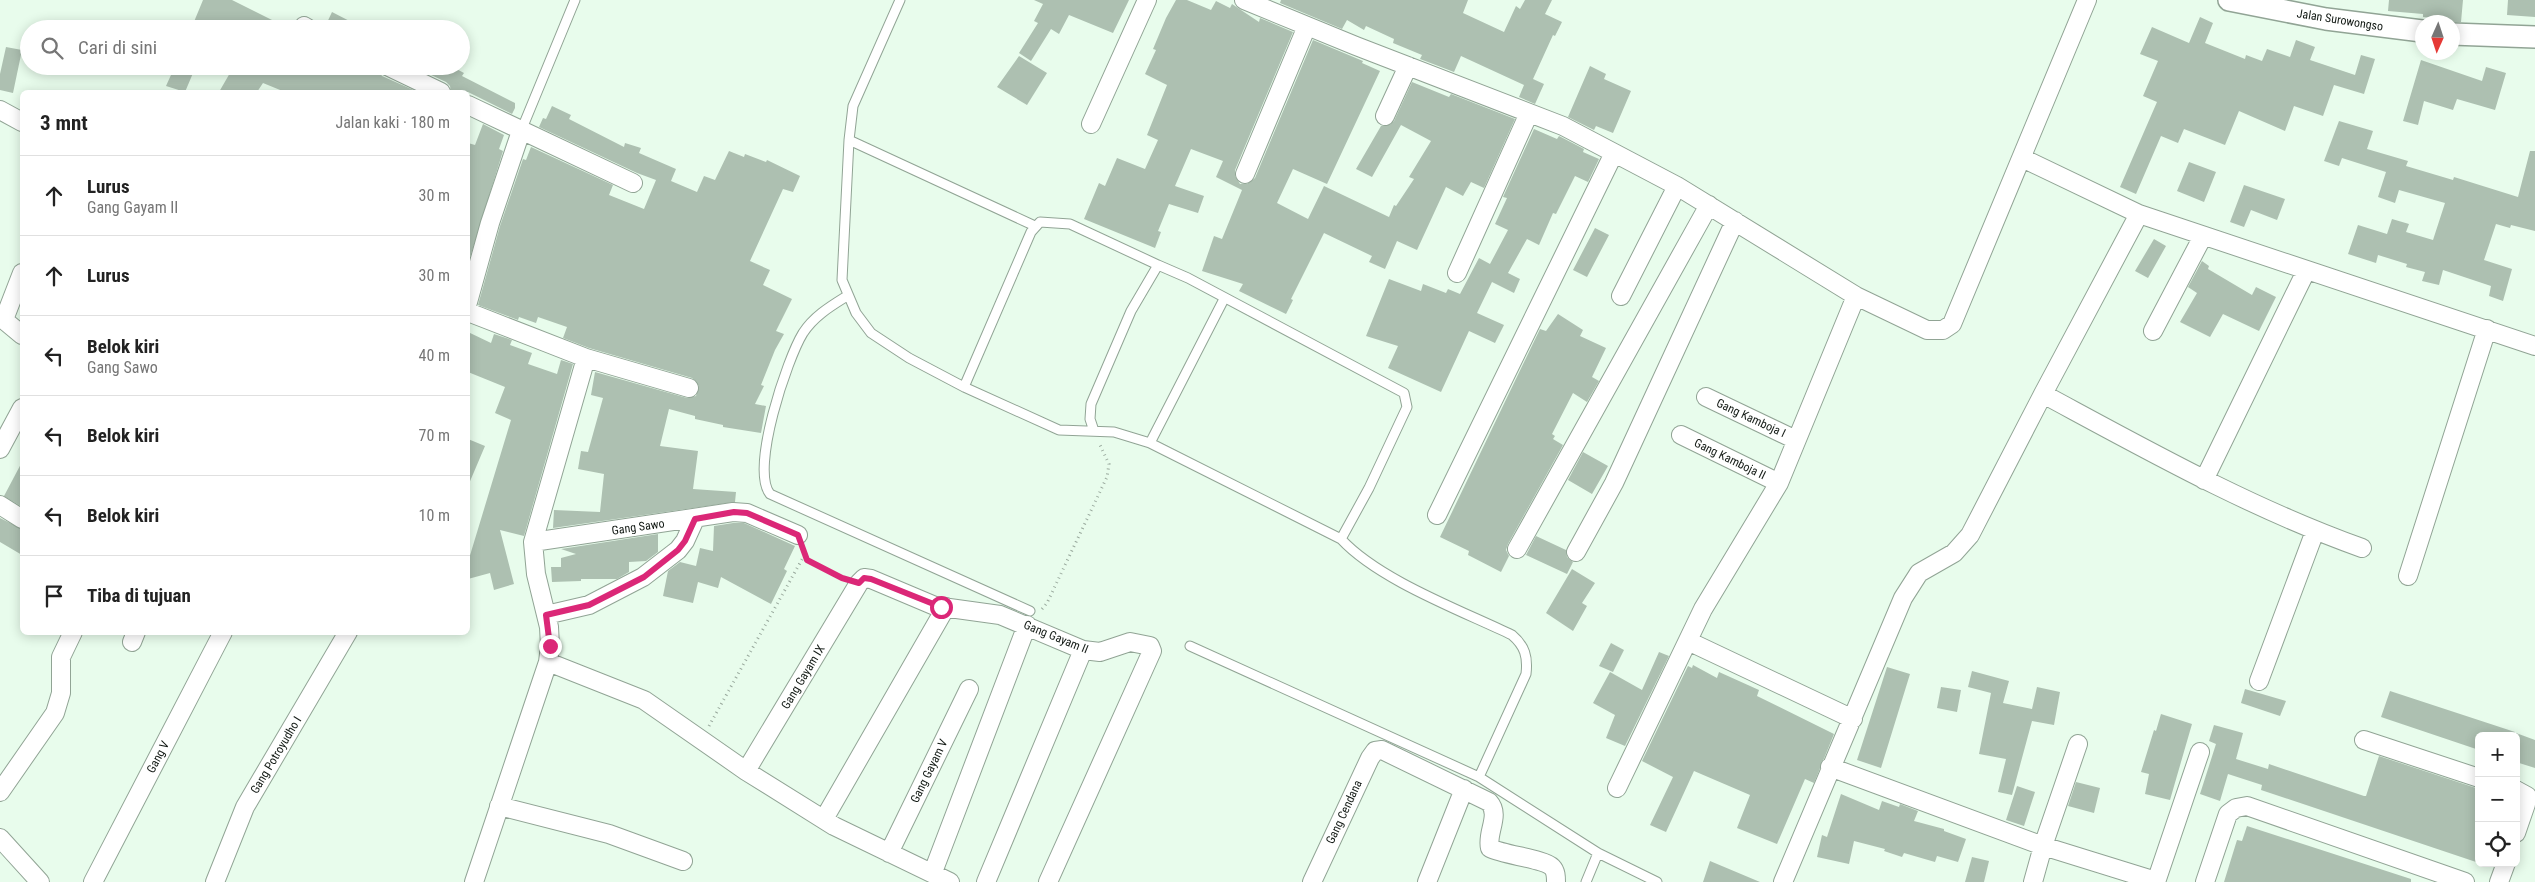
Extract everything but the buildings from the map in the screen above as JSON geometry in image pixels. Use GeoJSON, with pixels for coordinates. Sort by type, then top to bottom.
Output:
{"type":"FeatureCollection","features":[{"type":"Feature","properties":{"kind":"street"},"geometry":{"type":"LineString","coordinates":[[1092,124],[1147,0]]}},
{"type":"Feature","properties":{"kind":"street"},"geometry":{"type":"LineString","coordinates":[[1244,0],[1562,126],[1678,186],[1856,296],[1927,330],[1943,330],[1952,324],[2087,0]]}},
{"type":"Feature","properties":{"kind":"street","name":"Jalan Surowongso"},"geometry":{"type":"LineString","coordinates":[[2239,1],[2326,19],[2415,30]]}},
{"type":"Feature","properties":{"kind":"street"},"geometry":{"type":"LineString","coordinates":[[1245,174],[1307,26]]}},
{"type":"Feature","properties":{"kind":"street"},"geometry":{"type":"LineString","coordinates":[[2460,34],[2535,37]]}},
{"type":"Feature","properties":{"kind":"street"},"geometry":{"type":"LineString","coordinates":[[1385,116],[1408,66]]}},
{"type":"Feature","properties":{"kind":"street"},"geometry":{"type":"LineString","coordinates":[[406,75],[437,90]]}},
{"type":"Feature","properties":{"kind":"street"},"geometry":{"type":"LineString","coordinates":[[470,106],[633,183]]}},
{"type":"Feature","properties":{"kind":"street"},"geometry":{"type":"LineString","coordinates":[[0,110],[20,121]]}},
{"type":"Feature","properties":{"kind":"street"},"geometry":{"type":"LineString","coordinates":[[1457,273],[1529,113]]}},
{"type":"Feature","properties":{"kind":"street"},"geometry":{"type":"LineString","coordinates":[[470,295],[490,223],[521,131]]}},
{"type":"Feature","properties":{"kind":"street"},"geometry":{"type":"LineString","coordinates":[[1437,515],[1614,153]]}},
{"type":"Feature","properties":{"kind":"street"},"geometry":{"type":"LineString","coordinates":[[2022,158],[2138,214],[2306,271],[2361,286],[2535,346]]}},
{"type":"Feature","properties":{"kind":"street"},"geometry":{"type":"LineString","coordinates":[[1621,296],[1678,186]]}},
{"type":"Feature","properties":{"kind":"street"},"geometry":{"type":"LineString","coordinates":[[1517,549],[1709,205]]}},
{"type":"Feature","properties":{"kind":"street"},"geometry":{"type":"LineString","coordinates":[[1783,882],[1903,598],[1919,573],[1954,553],[1970,535],[2042,394],[2138,214]]}},
{"type":"Feature","properties":{"kind":"street"},"geometry":{"type":"LineString","coordinates":[[1576,552],[1614,483],[1735,221]]}},
{"type":"Feature","properties":{"kind":"street"},"geometry":{"type":"LineString","coordinates":[[2153,331],[2203,236]]}},
{"type":"Feature","properties":{"kind":"street"},"geometry":{"type":"LineString","coordinates":[[2204,480],[2306,271]]}},
{"type":"Feature","properties":{"kind":"street"},"geometry":{"type":"LineString","coordinates":[[20,278],[5,317],[6,321],[20,333]]}},
{"type":"Feature","properties":{"kind":"street"},"geometry":{"type":"LineString","coordinates":[[1616,788],[1703,609],[1779,483],[1856,296]]}},
{"type":"Feature","properties":{"kind":"street"},"geometry":{"type":"LineString","coordinates":[[470,313],[586,358],[689,388]]}},
{"type":"Feature","properties":{"kind":"street"},"geometry":{"type":"LineString","coordinates":[[2408,576],[2488,329]]}},
{"type":"Feature","properties":{"kind":"street"},"geometry":{"type":"LineString","coordinates":[[474,882],[548,662],[550,646],[546,615],[536,574],[533,542],[586,358]]}},
{"type":"Feature","properties":{"kind":"street"},"geometry":{"type":"LineString","coordinates":[[2042,394],[2204,480],[2316,531],[2362,548]]}},
{"type":"Feature","properties":{"kind":"street","name":"Gang Kamboja I"},"geometry":{"type":"LineString","coordinates":[[1706,397],[1796,440]]}},
{"type":"Feature","properties":{"kind":"street"},"geometry":{"type":"LineString","coordinates":[[0,449],[20,420]]}},
{"type":"Feature","properties":{"kind":"street","name":"Gang Kamboja II"},"geometry":{"type":"LineString","coordinates":[[1681,435],[1779,483]]}},
{"type":"Feature","properties":{"kind":"street"},"geometry":{"type":"LineString","coordinates":[[0,505],[20,518]]}},
{"type":"Feature","properties":{"kind":"street","name":"Gang Sawo"},"geometry":{"type":"LineString","coordinates":[[533,542],[734,512],[747,513],[798,535]]}},
{"type":"Feature","properties":{"kind":"street"},"geometry":{"type":"LineString","coordinates":[[546,615],[589,605],[644,577],[678,550],[685,541],[695,519]]}},
{"type":"Feature","properties":{"kind":"street"},"geometry":{"type":"LineString","coordinates":[[2259,682],[2316,531]]}},
{"type":"Feature","properties":{"kind":"street","name":"Gang Gayam II"},"geometry":{"type":"LineString","coordinates":[[859,583],[864,578],[871,579],[930,604],[1029,618],[1083,650],[1100,652],[1130,642],[1150,646],[1152,649],[1048,882]]}},
{"type":"Feature","properties":{"kind":"street","name":"Gang Gayam IX"},"geometry":{"type":"LineString","coordinates":[[746,771],[859,583]]}},
{"type":"Feature","properties":{"kind":"street"},"geometry":{"type":"LineString","coordinates":[[824,819],[946,607]]}},
{"type":"Feature","properties":{"kind":"street"},"geometry":{"type":"LineString","coordinates":[[933,872],[1029,618]]}},
{"type":"Feature","properties":{"kind":"street"},"geometry":{"type":"LineString","coordinates":[[0,792],[55,713],[61,693],[61,657],[72,635]]}},
{"type":"Feature","properties":{"kind":"street","name":"Gang V"},"geometry":{"type":"LineString","coordinates":[[93,882],[222,635]]}},
{"type":"Feature","properties":{"kind":"street","name":"Gang Potroyudho I"},"geometry":{"type":"LineString","coordinates":[[215,882],[245,807],[346,635]]}},
{"type":"Feature","properties":{"kind":"street"},"geometry":{"type":"LineString","coordinates":[[1688,641],[1853,719]]}},
{"type":"Feature","properties":{"kind":"street"},"geometry":{"type":"LineString","coordinates":[[986,882],[1083,650]]}},
{"type":"Feature","properties":{"kind":"street"},"geometry":{"type":"LineString","coordinates":[[548,662],[644,700],[746,771],[824,819],[889,854],[933,872],[950,882]]}},
{"type":"Feature","properties":{"kind":"street","name":"Gang Gayam V"},"geometry":{"type":"LineString","coordinates":[[889,854],[969,688]]}},
{"type":"Feature","properties":{"kind":"street"},"geometry":{"type":"LineString","coordinates":[[2364,740],[2476,777]]}},
{"type":"Feature","properties":{"kind":"street"},"geometry":{"type":"LineString","coordinates":[[2033,882],[2043,846],[2078,744]]}},
{"type":"Feature","properties":{"kind":"street","name":"Gang Cendana"},"geometry":{"type":"LineString","coordinates":[[1312,882],[1374,751],[1382,750],[1464,789]]}},
{"type":"Feature","properties":{"kind":"street"},"geometry":{"type":"LineString","coordinates":[[1830,767],[2043,846],[2156,881],[2200,752]]}},
{"type":"Feature","properties":{"kind":"street"},"geometry":{"type":"LineString","coordinates":[[1427,882],[1464,789],[1492,805],[1494,816],[1490,848],[1544,862],[1552,866],[1556,882]]}},
{"type":"Feature","properties":{"kind":"street"},"geometry":{"type":"LineString","coordinates":[[2520,792],[2527,796],[2520,821]]}},
{"type":"Feature","properties":{"kind":"street"},"geometry":{"type":"LineString","coordinates":[[498,806],[609,834],[683,861]]}},
{"type":"Feature","properties":{"kind":"street"},"geometry":{"type":"LineString","coordinates":[[2206,882],[2228,814],[2236,808],[2247,806],[2465,882]]}},
{"type":"Feature","properties":{"kind":"street"},"geometry":{"type":"LineString","coordinates":[[0,838],[40,882]]}},
{"type":"Feature","properties":{"kind":"street"},"geometry":{"type":"LineString","coordinates":[[2499,882],[2505,867]]}},
{"type":"Feature","properties":{"kind":"lane"},"geometry":{"type":"LineString","coordinates":[[521,131],[575,0]]}},
{"type":"Feature","properties":{"kind":"lane"},"geometry":{"type":"LineString","coordinates":[[900,0],[853,106],[849,140],[842,280],[847,296],[870,333],[909,358],[964,387],[1059,430],[1114,432],[1150,443],[1341,539],[1355,554],[1378,569],[1512,635],[1523,644],[1527,660],[1526,674],[1479,777]]}},
{"type":"Feature","properties":{"kind":"lane"},"geometry":{"type":"LineString","coordinates":[[849,140],[1035,226]]}},
{"type":"Feature","properties":{"kind":"lane"},"geometry":{"type":"LineString","coordinates":[[964,387],[1035,226],[1040,222],[1053,221],[1070,224],[1188,278],[1224,299],[1404,393],[1407,399],[1407,407],[1369,488],[1341,539]]}},
{"type":"Feature","properties":{"kind":"lane"},"geometry":{"type":"LineString","coordinates":[[1094,431],[1090,419],[1091,404],[1131,311],[1158,264]]}},
{"type":"Feature","properties":{"kind":"lane"},"geometry":{"type":"LineString","coordinates":[[847,296],[818,315],[804,332],[790,359],[772,418],[763,472],[764,487],[770,494],[1029,618]]}},
{"type":"Feature","properties":{"kind":"lane"},"geometry":{"type":"LineString","coordinates":[[1150,443],[1224,299]]}},
{"type":"Feature","properties":{"kind":"lane"},"geometry":{"type":"LineString","coordinates":[[1190,646],[1479,777],[1598,853],[1657,882]]}},
{"type":"Feature","properties":{"kind":"lane"},"geometry":{"type":"LineString","coordinates":[[1586,882],[1598,853]]}},
{"type":"Feature","properties":{"kind":"path"},"geometry":{"type":"LineString","coordinates":[[1029,618],[1047,603],[1107,477],[1109,464],[1094,431]]}},
{"type":"Feature","properties":{"kind":"path"},"geometry":{"type":"LineString","coordinates":[[798,535],[807,560],[859,583]]}},
{"type":"Feature","properties":{"kind":"path"},"geometry":{"type":"LineString","coordinates":[[700,740],[805,554]]}},
{"type":"Feature","properties":{"kind":"route"},"geometry":{"type":"LineString","coordinates":[[550,646],[546,615],[589,605],[644,577],[663,564],[678,550],[685,541],[695,519],[734,512],[747,513],[798,535],[807,560],[842,578],[859,583],[864,578],[871,579],[941,607]]}}]}
